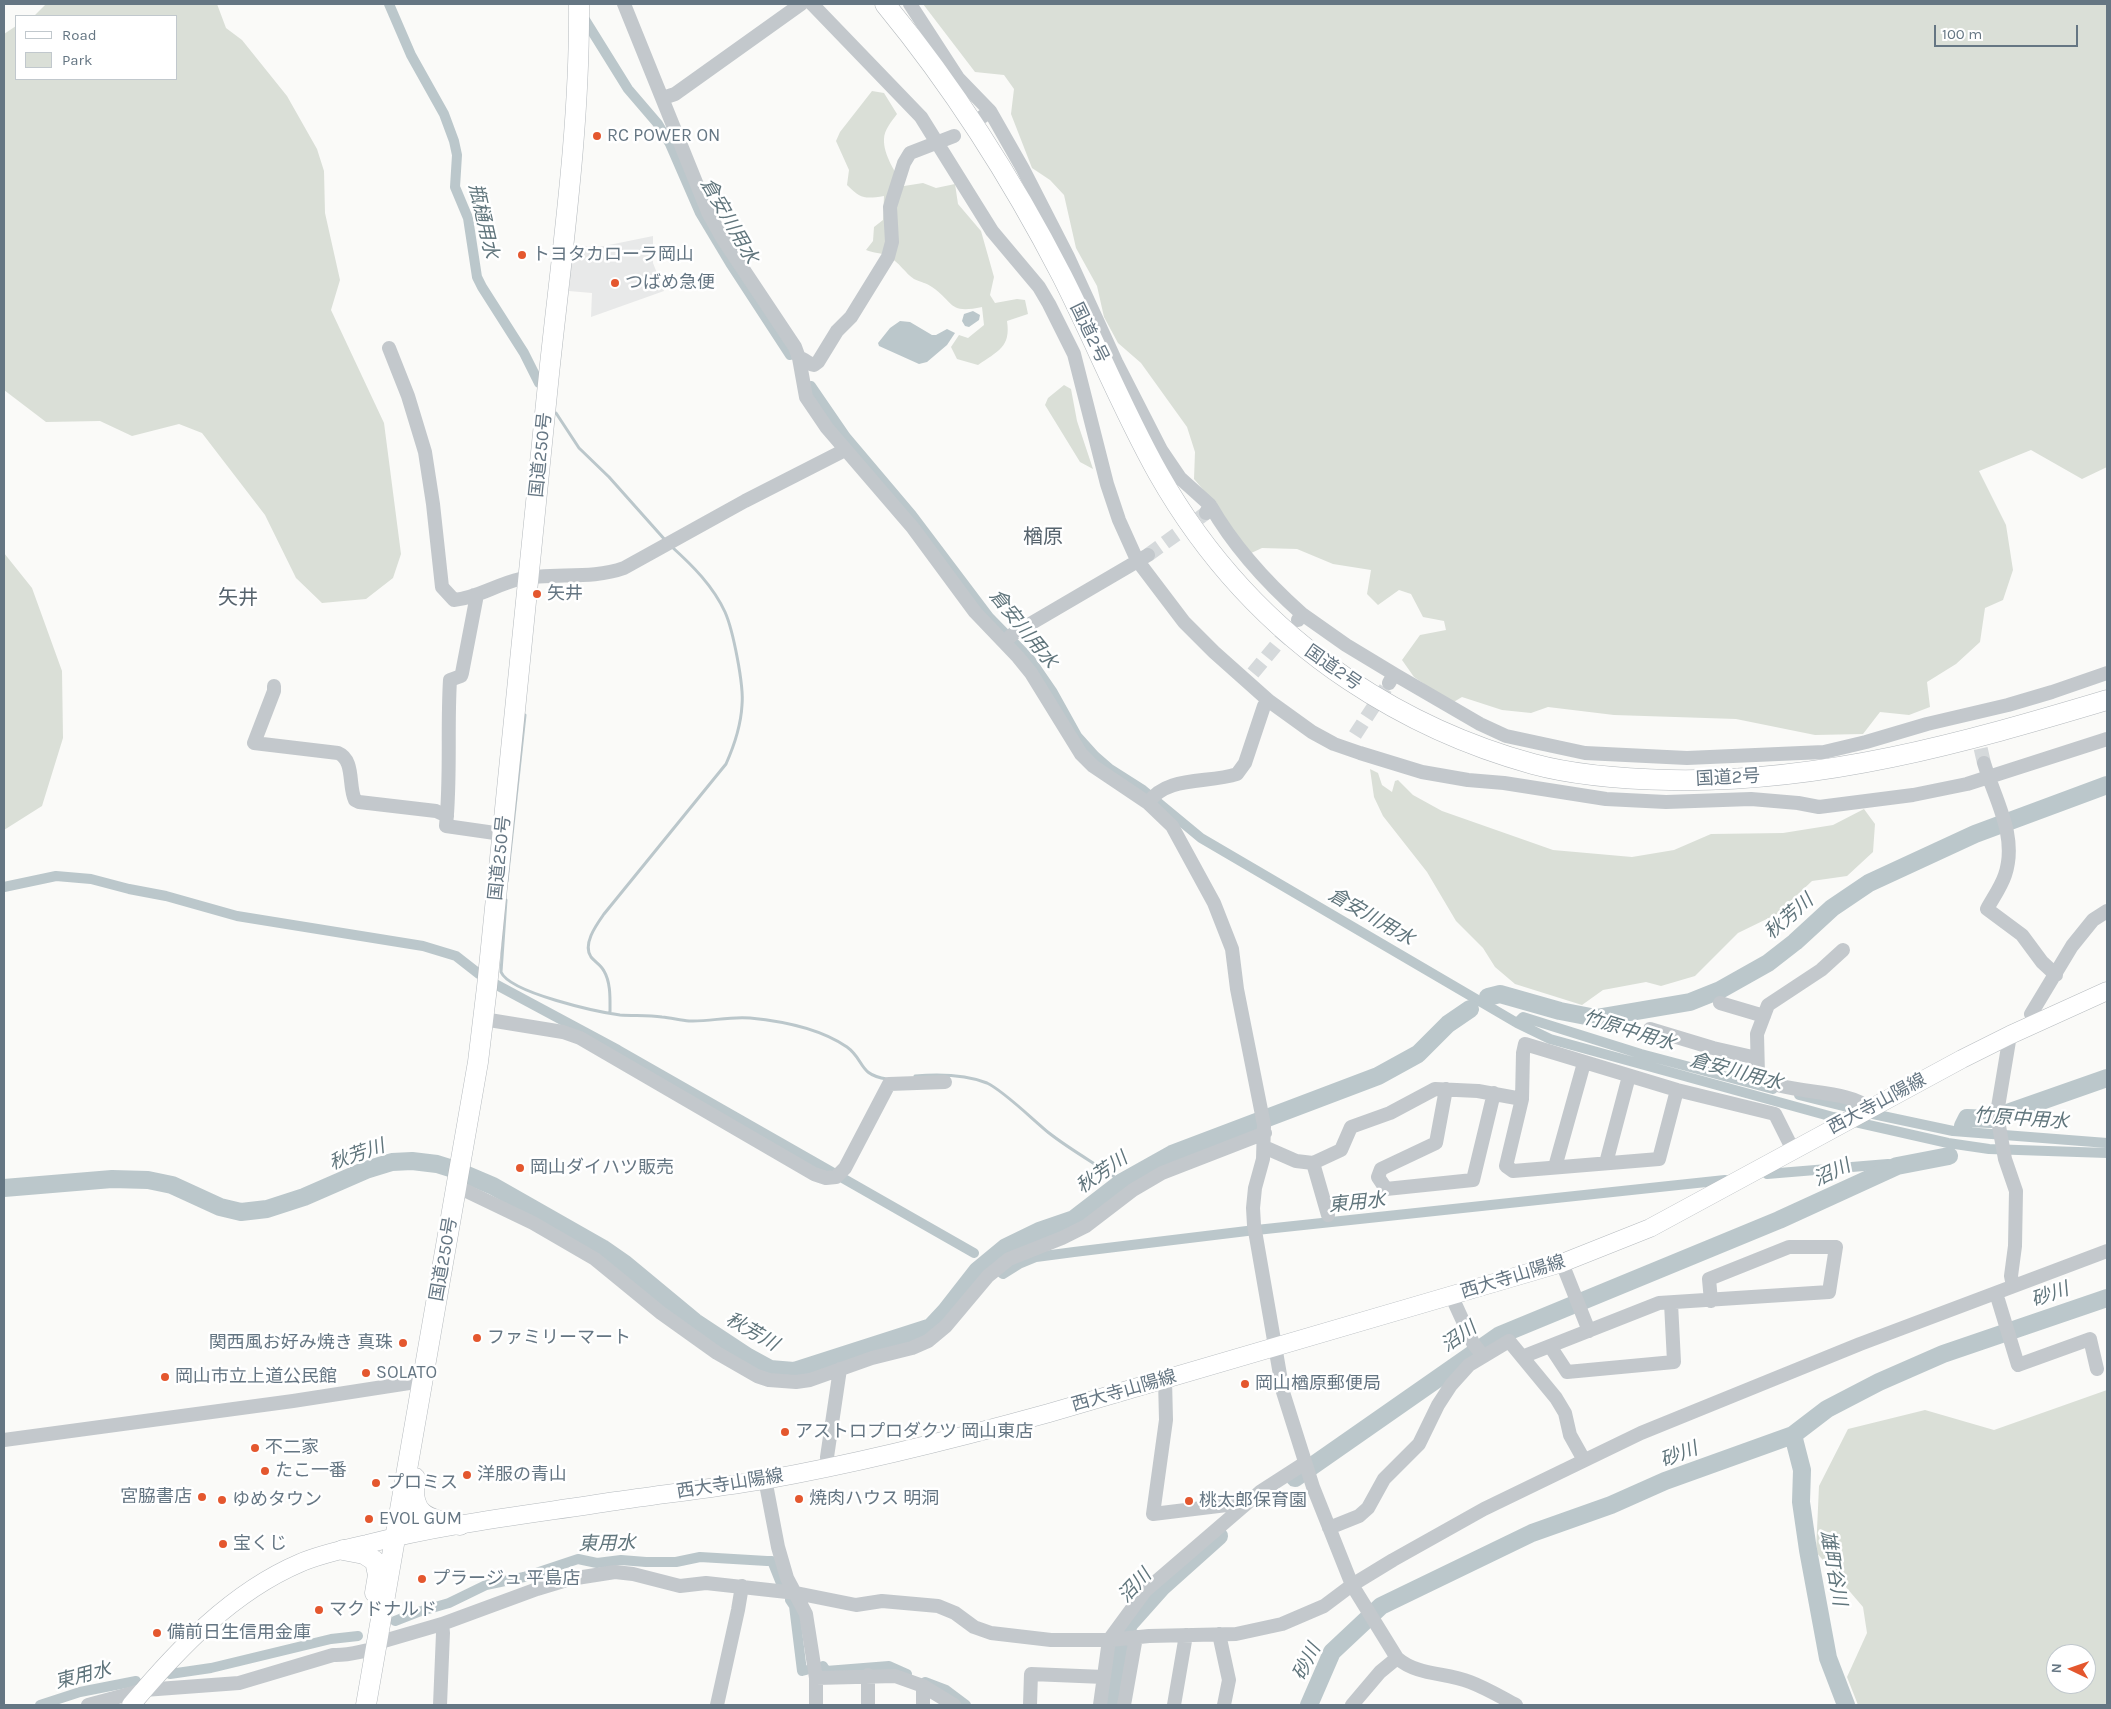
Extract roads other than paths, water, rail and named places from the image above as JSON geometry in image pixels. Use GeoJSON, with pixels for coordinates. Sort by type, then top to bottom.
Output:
{"type":"FeatureCollection","features":[{"type":"Feature","properties":{"kind":"highway","name":"国道250号"},"geometry":{"type":"LineString","coordinates":[[366,1705],[458,1184],[483,1019],[577,114],[580,33],[579,4]]}},
{"type":"Feature","properties":{"kind":"highway"},"geometry":{"type":"LineString","coordinates":[[870,4],[939,73]]}},
{"type":"Feature","properties":{"kind":"highway","name":"国道2号"},"geometry":{"type":"LineString","coordinates":[[885,4],[939,73],[981,134],[1026,209],[1159,474],[1190,522],[1225,571],[1258,607],[1296,642],[1381,702],[1428,726],[1481,748],[1537,765],[1595,776],[1642,780],[1698,781],[1759,777],[1884,760],[1990,735],[2107,700]]}},
{"type":"Feature","properties":{"kind":"highway"},"geometry":{"type":"LineString","coordinates":[[417,1412],[420,1439],[414,1487],[416,1503],[420,1511],[428,1518],[460,1525]]}},
{"type":"Feature","properties":{"kind":"highway"},"geometry":{"type":"LineString","coordinates":[[344,1550],[364,1554],[375,1562],[378,1575],[370,1624],[377,1643]]}},
{"type":"Feature","properties":{"kind":"main road","name":"西大寺山陽線"},"geometry":{"type":"LineString","coordinates":[[131,1705],[212,1620],[245,1593],[300,1563],[396,1536],[765,1479],[828,1467],[972,1434],[1562,1263],[1650,1228],[1864,1111],[2010,1035],[2107,991]]}},
{"type":"Feature","properties":{"kind":"street"},"geometry":{"type":"LineString","coordinates":[[624,4],[708,212],[723,239],[795,347],[799,358],[806,397],[845,450],[913,528],[975,612],[1007,639],[1031,673],[1081,754],[1093,766],[1150,800],[1180,838],[1214,903],[1226,932],[1233,956],[1265,1135],[1255,1188],[1254,1229],[1283,1392],[1328,1528],[1354,1588],[1394,1654],[1407,1666],[1420,1671],[1469,1682],[1516,1705]]}},
{"type":"Feature","properties":{"kind":"street"},"geometry":{"type":"LineString","coordinates":[[663,98],[675,94],[801,4]]}},
{"type":"Feature","properties":{"kind":"street"},"geometry":{"type":"LineString","coordinates":[[812,4],[921,117],[939,143],[992,231],[1039,287],[1066,335],[1079,374],[1107,484],[1119,520],[1184,622],[1214,652],[1250,677],[1269,701],[1312,732],[1334,744],[1413,769],[1446,777],[1525,786],[1581,796],[1666,802],[1751,799],[1819,806],[1844,805],[1967,784],[2107,739]]}},
{"type":"Feature","properties":{"kind":"street"},"geometry":{"type":"LineString","coordinates":[[910,4],[958,78],[1010,143],[1068,257],[1116,362],[1161,450],[1180,478],[1208,509],[1256,570],[1300,617],[1346,645],[1392,679],[1506,736],[1532,743],[1606,755],[1687,758],[1824,752],[2052,692],[2107,673]]}},
{"type":"Feature","properties":{"kind":"street"},"geometry":{"type":"LineString","coordinates":[[799,358],[814,365],[836,331],[851,316],[888,257],[892,242],[890,207],[892,196],[904,163],[910,153],[954,136]]}},
{"type":"Feature","properties":{"kind":"street"},"geometry":{"type":"LineString","coordinates":[[389,348],[408,396],[428,465],[442,587],[454,600],[469,598],[488,588],[528,578],[615,571],[845,450]]}},
{"type":"Feature","properties":{"kind":"street"},"geometry":{"type":"LineString","coordinates":[[1007,639],[1142,558]]}},
{"type":"Feature","properties":{"kind":"street"},"geometry":{"type":"LineString","coordinates":[[474,595],[476,600],[461,676],[450,680],[448,713],[450,776],[446,826],[502,834]]}},
{"type":"Feature","properties":{"kind":"street"},"geometry":{"type":"LineString","coordinates":[[274,686],[272,698],[254,743],[338,753],[348,761],[355,800],[436,811],[447,816]]}},
{"type":"Feature","properties":{"kind":"street"},"geometry":{"type":"LineString","coordinates":[[1150,800],[1167,787],[1236,774],[1245,763],[1264,706],[1269,701]]}},
{"type":"Feature","properties":{"kind":"street"},"geometry":{"type":"LineString","coordinates":[[1974,713],[1976,728]]}},
{"type":"Feature","properties":{"kind":"street"},"geometry":{"type":"LineString","coordinates":[[1347,747],[1355,735]]}},
{"type":"Feature","properties":{"kind":"street"},"geometry":{"type":"LineString","coordinates":[[1984,763],[2009,834],[2010,854],[2005,875],[1987,909],[2022,935],[2042,962],[2056,975]]}},
{"type":"Feature","properties":{"kind":"street"},"geometry":{"type":"LineString","coordinates":[[2035,1023],[2031,1014],[2072,946],[2093,920],[2107,911]]}},
{"type":"Feature","properties":{"kind":"street"},"geometry":{"type":"LineString","coordinates":[[1843,950],[1821,970],[1768,1005],[1758,1034],[1758,1075],[1762,1080],[1859,1102],[1864,1111]]}},
{"type":"Feature","properties":{"kind":"street"},"geometry":{"type":"LineString","coordinates":[[1720,1003],[1764,1016]]}},
{"type":"Feature","properties":{"kind":"street"},"geometry":{"type":"LineString","coordinates":[[483,1019],[563,1032],[580,1038],[814,1174],[826,1178],[836,1177],[845,1168],[889,1084],[945,1082]]}},
{"type":"Feature","properties":{"kind":"street"},"geometry":{"type":"LineString","coordinates":[[1650,1029],[1713,1048],[1758,1058]]}},
{"type":"Feature","properties":{"kind":"street"},"geometry":{"type":"LineString","coordinates":[[2010,1035],[1998,1107],[1999,1126],[2005,1159],[2016,1192],[2016,1246],[2011,1276],[2013,1286]]}},
{"type":"Feature","properties":{"kind":"street"},"geometry":{"type":"LineString","coordinates":[[1677,1090],[1659,1159],[1514,1171],[1506,1166],[1522,1099],[1523,1052],[1525,1044],[1546,1052],[1558,1053],[1584,1063],[1677,1090],[1775,1114],[1793,1150]]}},
{"type":"Feature","properties":{"kind":"street"},"geometry":{"type":"LineString","coordinates":[[1555,1167],[1584,1063]]}},
{"type":"Feature","properties":{"kind":"street"},"geometry":{"type":"LineString","coordinates":[[1606,1163],[1630,1076]]}},
{"type":"Feature","properties":{"kind":"street"},"geometry":{"type":"LineString","coordinates":[[1265,1135],[1296,1162],[1313,1163],[1341,1150],[1351,1127],[1390,1113],[1436,1089],[1494,1093],[1522,1099]]}},
{"type":"Feature","properties":{"kind":"street"},"geometry":{"type":"LineString","coordinates":[[1446,1089],[1436,1143],[1381,1169],[1378,1176],[1386,1189],[1473,1180],[1494,1093]]}},
{"type":"Feature","properties":{"kind":"street"},"geometry":{"type":"LineString","coordinates":[[458,1184],[533,1223],[595,1259],[661,1313],[718,1353],[757,1376],[769,1380],[796,1382],[810,1380],[840,1369],[912,1348],[928,1340],[946,1326],[988,1276],[1009,1259],[1062,1238],[1086,1226],[1133,1190],[1162,1172],[1265,1135]]}},
{"type":"Feature","properties":{"kind":"street"},"geometry":{"type":"LineString","coordinates":[[1313,1163],[1328,1215]]}},
{"type":"Feature","properties":{"kind":"street"},"geometry":{"type":"LineString","coordinates":[[1522,1357],[1659,1303],[1711,1301],[1830,1292],[1836,1246],[1789,1247],[1709,1279],[1711,1301]]}},
{"type":"Feature","properties":{"kind":"street"},"geometry":{"type":"LineString","coordinates":[[88,1705],[144,1690],[239,1683],[333,1655],[346,1656],[377,1643],[442,1624],[537,1589],[570,1579],[615,1572],[633,1574],[680,1586],[706,1583],[742,1586],[796,1593],[856,1605],[882,1601],[938,1606],[955,1614],[974,1627],[991,1633],[1051,1640],[1109,1640],[1136,1637],[1236,1634],[1282,1624],[1324,1606],[1484,1508],[1641,1433],[1860,1344],[1998,1298],[2013,1286],[2107,1251]]}},
{"type":"Feature","properties":{"kind":"street"},"geometry":{"type":"LineString","coordinates":[[1562,1263],[1589,1330]]}},
{"type":"Feature","properties":{"kind":"street"},"geometry":{"type":"LineString","coordinates":[[1451,1295],[1473,1342],[1483,1356]]}},
{"type":"Feature","properties":{"kind":"street"},"geometry":{"type":"LineString","coordinates":[[1998,1298],[2018,1365],[2090,1339],[2097,1369]]}},
{"type":"Feature","properties":{"kind":"street"},"geometry":{"type":"LineString","coordinates":[[1550,1346],[1567,1372],[1674,1362],[1671,1303]]}},
{"type":"Feature","properties":{"kind":"street"},"geometry":{"type":"LineString","coordinates":[[1328,1528],[1359,1516],[1368,1508],[1384,1478],[1419,1444],[1438,1405],[1451,1385],[1469,1366],[1509,1341],[1556,1398],[1565,1413],[1570,1435],[1584,1460]]}},
{"type":"Feature","properties":{"kind":"street"},"geometry":{"type":"LineString","coordinates":[[828,1467],[827,1457],[840,1369]]}},
{"type":"Feature","properties":{"kind":"street"},"geometry":{"type":"LineString","coordinates":[[1166,1379],[1166,1420],[1153,1514],[1235,1504],[1241,1507]]}},
{"type":"Feature","properties":{"kind":"street"},"geometry":{"type":"LineString","coordinates":[[4,1440],[293,1401],[422,1381]]}},
{"type":"Feature","properties":{"kind":"street"},"geometry":{"type":"LineString","coordinates":[[1100,1705],[1109,1640],[1145,1591],[1241,1507],[1278,1479],[1305,1463]]}},
{"type":"Feature","properties":{"kind":"street"},"geometry":{"type":"LineString","coordinates":[[765,1479],[778,1547],[787,1578],[806,1614],[816,1678],[816,1705]]}},
{"type":"Feature","properties":{"kind":"street"},"geometry":{"type":"LineString","coordinates":[[717,1705],[736,1622],[742,1586]]}},
{"type":"Feature","properties":{"kind":"street"},"geometry":{"type":"LineString","coordinates":[[440,1705],[442,1624]]}},
{"type":"Feature","properties":{"kind":"street"},"geometry":{"type":"LineString","coordinates":[[1219,1634],[1229,1680],[1224,1705]]}},
{"type":"Feature","properties":{"kind":"street"},"geometry":{"type":"LineString","coordinates":[[1174,1705],[1186,1635]]}},
{"type":"Feature","properties":{"kind":"street"},"geometry":{"type":"LineString","coordinates":[[1124,1705],[1136,1637]]}},
{"type":"Feature","properties":{"kind":"street"},"geometry":{"type":"LineString","coordinates":[[1352,1705],[1394,1654]]}},
{"type":"Feature","properties":{"kind":"street"},"geometry":{"type":"LineString","coordinates":[[1030,1705],[1031,1674],[1104,1677]]}},
{"type":"Feature","properties":{"kind":"street"},"geometry":{"type":"LineString","coordinates":[[868,1676],[868,1705]]}},
{"type":"Feature","properties":{"kind":"street"},"geometry":{"type":"LineString","coordinates":[[816,1678],[896,1676],[923,1686],[954,1705]]}},
{"type":"Feature","properties":{"kind":"street"},"geometry":{"type":"LineString","coordinates":[[922,1705],[923,1686]]}},
{"type":"Feature","properties":{"kind":"waterway","name":"瓶樋用水"},"geometry":{"type":"LineString","coordinates":[[389,4],[411,55],[444,114],[454,141],[457,155],[455,187],[468,218],[477,277],[524,353],[539,383]]}},
{"type":"Feature","properties":{"kind":"waterway","name":"倉安川用水"},"geometry":{"type":"LineString","coordinates":[[582,15],[628,89],[658,124],[670,144],[700,213],[790,355]]}},
{"type":"Feature","properties":{"kind":"waterway","name":"倉安川用水"},"geometry":{"type":"LineString","coordinates":[[811,386],[846,437],[912,515],[989,617],[1030,659],[1052,691],[1077,736],[1110,769],[1143,790],[1201,838],[1517,1023],[1550,1039],[1833,1117],[1948,1143],[1989,1149],[2107,1153]]}},
{"type":"Feature","properties":{"kind":"waterway"},"geometry":{"type":"LineString","coordinates":[[556,413],[579,448],[609,477],[666,541]]}},
{"type":"Feature","properties":{"kind":"waterway"},"geometry":{"type":"LineString","coordinates":[[610,1013],[608,981],[601,967],[591,957],[588,946],[589,940],[604,914],[726,764],[737,735],[740,720],[742,696],[740,672],[725,612],[715,594],[702,577],[672,547]]}},
{"type":"Feature","properties":{"kind":"waterway"},"geometry":{"type":"LineString","coordinates":[[507,881],[525,715]]}},
{"type":"Feature","properties":{"kind":"waterway","name":"秋芳川"},"geometry":{"type":"LineString","coordinates":[[1488,997],[1500,994],[1560,1011],[1596,1018],[1690,1002],[1720,990],[1768,963],[1795,942],[1832,908],[1869,883],[1975,834],[2107,785]]}},
{"type":"Feature","properties":{"kind":"waterway"},"geometry":{"type":"LineString","coordinates":[[4,887],[56,876],[91,879],[166,896],[237,916],[423,946],[456,956],[479,974]]}},
{"type":"Feature","properties":{"kind":"waterway"},"geometry":{"type":"LineString","coordinates":[[506,900],[501,972],[508,980],[520,987],[556,1000],[620,1015],[657,1016],[689,1021],[750,1018],[800,1027],[837,1041],[853,1052],[866,1071],[887,1079]]}},
{"type":"Feature","properties":{"kind":"waterway"},"geometry":{"type":"LineString","coordinates":[[495,984],[618,1050],[974,1253]]}},
{"type":"Feature","properties":{"kind":"waterway","name":"秋芳川"},"geometry":{"type":"LineString","coordinates":[[4,1188],[112,1179],[148,1180],[172,1185],[220,1207],[241,1212],[267,1209],[304,1197],[366,1170],[392,1162],[412,1161],[437,1164],[493,1186],[602,1248],[625,1264],[695,1322],[748,1357],[770,1369],[794,1371],[931,1327],[977,1271],[1006,1247],[1039,1231],[1074,1219],[1122,1182],[1172,1154],[1378,1076],[1418,1054],[1448,1024],[1470,1009]]}},
{"type":"Feature","properties":{"kind":"waterway","name":"竹原中用水"},"geometry":{"type":"LineString","coordinates":[[1517,1023],[1523,1017],[1641,1054],[1773,1089]]}},
{"type":"Feature","properties":{"kind":"waterway"},"geometry":{"type":"LineString","coordinates":[[915,1076],[951,1075],[987,1083],[1010,1099],[1058,1140],[1122,1182]]}},
{"type":"Feature","properties":{"kind":"waterway","name":"沼川"},"geometry":{"type":"LineString","coordinates":[[1963,1126],[1967,1118],[1990,1119],[2107,1078]]}},
{"type":"Feature","properties":{"kind":"waterway","name":"竹原中用水"},"geometry":{"type":"LineString","coordinates":[[1799,1095],[1851,1108]]}},
{"type":"Feature","properties":{"kind":"waterway","name":"竹原中用水"},"geometry":{"type":"LineString","coordinates":[[1873,1114],[1953,1131],[2107,1143]]}},
{"type":"Feature","properties":{"kind":"waterway","name":"沼川"},"geometry":{"type":"LineString","coordinates":[[1295,1478],[1500,1335],[1779,1220],[1897,1166],[1949,1156]]}},
{"type":"Feature","properties":{"kind":"waterway","name":"東用水"},"geometry":{"type":"LineString","coordinates":[[1767,1174],[1888,1164],[1897,1166]]}},
{"type":"Feature","properties":{"kind":"waterway","name":"東用水"},"geometry":{"type":"LineString","coordinates":[[999,1271],[1003,1274],[1019,1264],[1036,1257],[1074,1252],[1247,1231],[1725,1180]]}},
{"type":"Feature","properties":{"kind":"waterway","name":"砂川"},"geometry":{"type":"LineString","coordinates":[[1309,1705],[1332,1652],[1381,1606],[1532,1533],[1611,1505],[1665,1481],[1793,1435],[1827,1409],[1879,1382],[1943,1354],[2107,1298]]}},
{"type":"Feature","properties":{"kind":"waterway","name":"雄町谷川"},"geometry":{"type":"LineString","coordinates":[[1793,1435],[1802,1470],[1801,1502],[1828,1658],[1846,1705]]}},
{"type":"Feature","properties":{"kind":"waterway","name":"沼川"},"geometry":{"type":"LineString","coordinates":[[1113,1705],[1122,1646],[1129,1624],[1162,1587],[1219,1536]]}},
{"type":"Feature","properties":{"kind":"waterway","name":"東用水"},"geometry":{"type":"LineString","coordinates":[[395,1621],[449,1603],[486,1585],[524,1577],[578,1559],[597,1563],[621,1560],[676,1562],[700,1557],[772,1561],[782,1586]]}},
{"type":"Feature","properties":{"kind":"waterway","name":"東用水"},"geometry":{"type":"LineString","coordinates":[[790,1600],[794,1606],[802,1671],[806,1670]]}},
{"type":"Feature","properties":{"kind":"waterway","name":"東用水"},"geometry":{"type":"LineString","coordinates":[[170,1674],[211,1668],[331,1639],[358,1636]]}},
{"type":"Feature","properties":{"kind":"waterway","name":"東用水"},"geometry":{"type":"LineString","coordinates":[[823,1666],[826,1671],[889,1666],[907,1674]]}},
{"type":"Feature","properties":{"kind":"waterway","name":"東用水"},"geometry":{"type":"LineString","coordinates":[[40,1705],[80,1692],[136,1681]]}},
{"type":"Feature","properties":{"kind":"waterway","name":"東用水"},"geometry":{"type":"LineString","coordinates":[[925,1682],[946,1690],[966,1705]]}},
{"type":"Feature","properties":{"kind":"tunnel"},"geometry":{"type":"LineString","coordinates":[[1148,555],[1206,513]]}},
{"type":"Feature","properties":{"kind":"tunnel"},"geometry":{"type":"LineString","coordinates":[[1253,673],[1293,625]]}},
{"type":"Feature","properties":{"kind":"tunnel"},"geometry":{"type":"LineString","coordinates":[[1355,735],[1389,683]]}},
{"type":"Feature","properties":{"kind":"tunnel"},"geometry":{"type":"LineString","coordinates":[[1976,728],[1984,763]]}},
{"type":"Feature","properties":{"kind":"place","name":"RC POWER ON"},"geometry":{"type":"Point","coordinates":[597,136]}},
{"type":"Feature","properties":{"kind":"place","name":"トヨタカローラ岡山"},"geometry":{"type":"Point","coordinates":[522,255]}},
{"type":"Feature","properties":{"kind":"place","name":"つばめ急便"},"geometry":{"type":"Point","coordinates":[615,283]}},
{"type":"Feature","properties":{"kind":"place","name":"矢井"},"geometry":{"type":"Point","coordinates":[537,594]}},
{"type":"Feature","properties":{"kind":"place","name":"岡山ダイハツ販売"},"geometry":{"type":"Point","coordinates":[520,1168]}},
{"type":"Feature","properties":{"kind":"place","name":"ファミリーマート"},"geometry":{"type":"Point","coordinates":[477,1338]}},
{"type":"Feature","properties":{"kind":"place","name":"関西風お好み焼き 真珠"},"geometry":{"type":"Point","coordinates":[403,1343]}},
{"type":"Feature","properties":{"kind":"place","name":"SOLATO"},"geometry":{"type":"Point","coordinates":[366,1373]}},
{"type":"Feature","properties":{"kind":"place","name":"岡山市立上道公民館"},"geometry":{"type":"Point","coordinates":[165,1377]}},
{"type":"Feature","properties":{"kind":"place","name":"岡山楢原郵便局"},"geometry":{"type":"Point","coordinates":[1245,1384]}},
{"type":"Feature","properties":{"kind":"place","name":"アストロプロダクツ 岡山東店"},"geometry":{"type":"Point","coordinates":[785,1432]}},
{"type":"Feature","properties":{"kind":"place","name":"不二家"},"geometry":{"type":"Point","coordinates":[255,1448]}},
{"type":"Feature","properties":{"kind":"place","name":"たこ一番"},"geometry":{"type":"Point","coordinates":[265,1471]}},
{"type":"Feature","properties":{"kind":"place","name":"洋服の青山"},"geometry":{"type":"Point","coordinates":[467,1475]}},
{"type":"Feature","properties":{"kind":"place","name":"プロミス"},"geometry":{"type":"Point","coordinates":[376,1483]}},
{"type":"Feature","properties":{"kind":"place","name":"宮脇書店"},"geometry":{"type":"Point","coordinates":[202,1497]}},
{"type":"Feature","properties":{"kind":"place","name":"焼肉ハウス 明洞"},"geometry":{"type":"Point","coordinates":[799,1499]}},
{"type":"Feature","properties":{"kind":"place","name":"ゆめタウン"},"geometry":{"type":"Point","coordinates":[222,1500]}},
{"type":"Feature","properties":{"kind":"place","name":"桃太郎保育園"},"geometry":{"type":"Point","coordinates":[1189,1501]}},
{"type":"Feature","properties":{"kind":"place","name":"EVOL GUM"},"geometry":{"type":"Point","coordinates":[369,1519]}},
{"type":"Feature","properties":{"kind":"place","name":"宝くじ"},"geometry":{"type":"Point","coordinates":[223,1544]}},
{"type":"Feature","properties":{"kind":"place","name":"プラージュ 平島店"},"geometry":{"type":"Point","coordinates":[422,1579]}},
{"type":"Feature","properties":{"kind":"place","name":"マクドナルド"},"geometry":{"type":"Point","coordinates":[319,1610]}},
{"type":"Feature","properties":{"kind":"place","name":"備前日生信用金庫"},"geometry":{"type":"Point","coordinates":[157,1633]}},
{"type":"Feature","properties":{"kind":"district","name":"楢原"},"geometry":{"type":"Point","coordinates":[1043,537]}},
{"type":"Feature","properties":{"kind":"district","name":"矢井"},"geometry":{"type":"Point","coordinates":[238,598]}}]}
